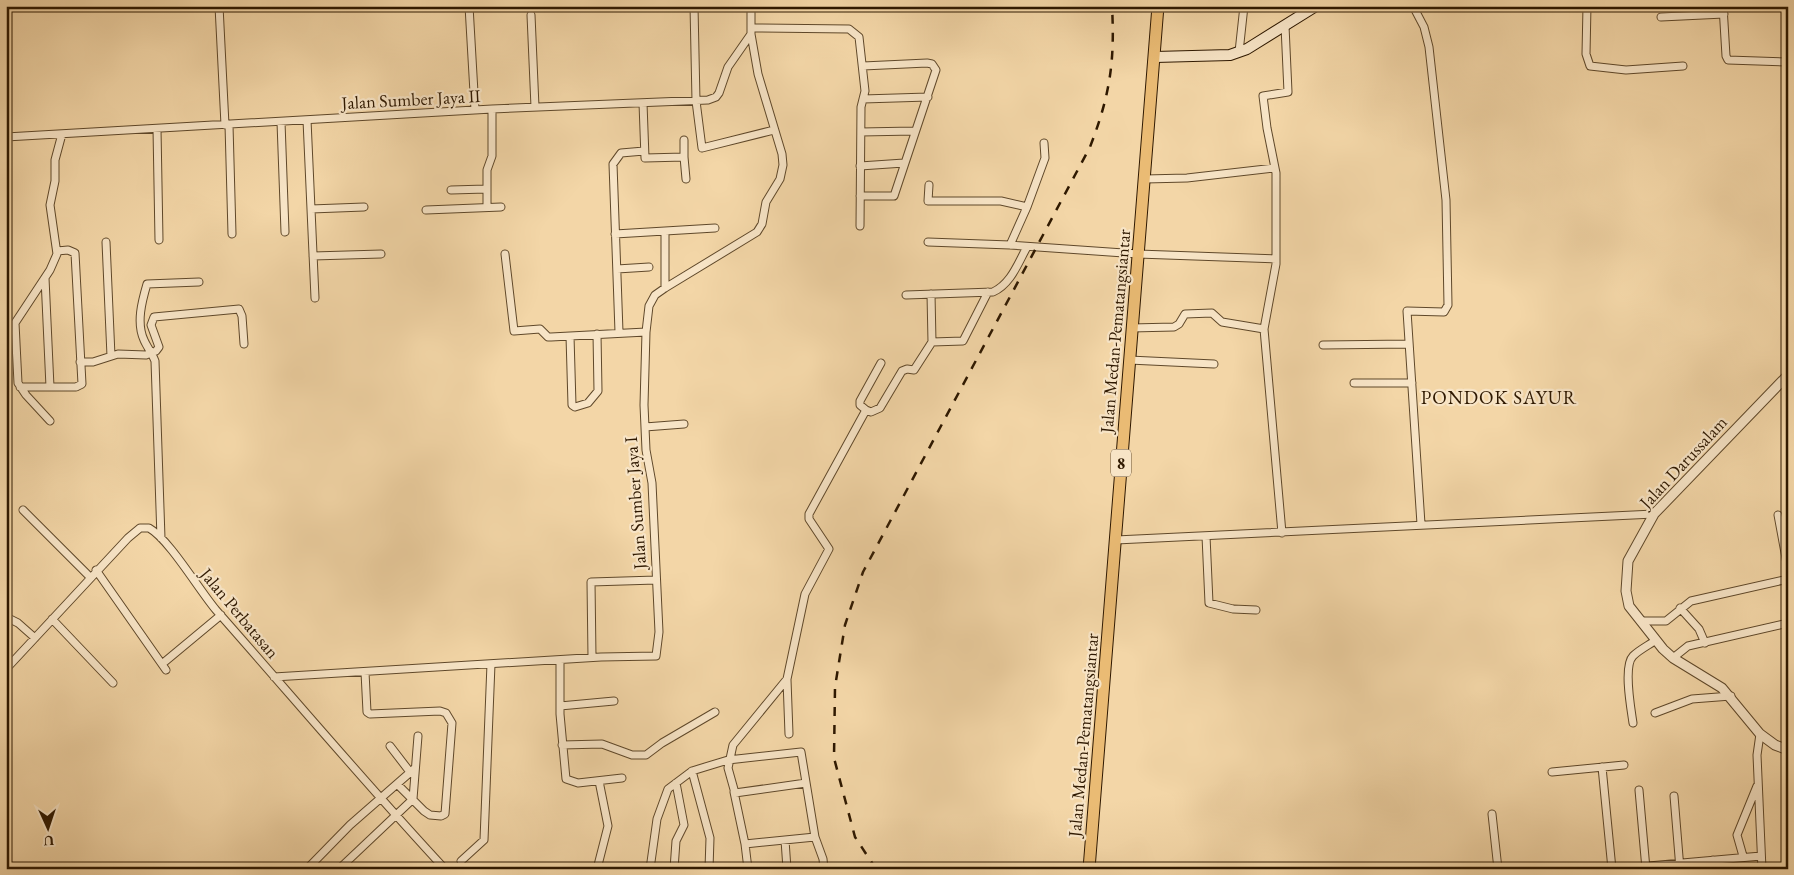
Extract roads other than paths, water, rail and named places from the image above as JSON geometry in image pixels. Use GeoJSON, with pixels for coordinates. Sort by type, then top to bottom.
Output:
{"type":"FeatureCollection","features":[{"type":"Feature","properties":{"kind":"highway","name":"Jalan Medan-Pematangsiantar"},"geometry":{"type":"LineString","coordinates":[[1089,869],[1097,748],[1110,630],[1129,360],[1146,179],[1158,6]]}},
{"type":"Feature","properties":{"kind":"main road"},"geometry":{"type":"LineString","coordinates":[[1155,57],[1220,56],[1239,52],[1286,26],[1316,6]]}},
{"type":"Feature","properties":{"kind":"street"},"geometry":{"type":"LineString","coordinates":[[219,6],[232,234]]}},
{"type":"Feature","properties":{"kind":"street"},"geometry":{"type":"LineString","coordinates":[[469,6],[475,110]]}},
{"type":"Feature","properties":{"kind":"street"},"geometry":{"type":"LineString","coordinates":[[694,6],[696,101],[702,148],[774,130]]}},
{"type":"Feature","properties":{"kind":"street"},"geometry":{"type":"LineString","coordinates":[[751,6],[751,31],[849,30],[855,32],[859,37],[865,91],[862,99],[860,226]]}},
{"type":"Feature","properties":{"kind":"street"},"geometry":{"type":"LineString","coordinates":[[1239,52],[1244,6]]}},
{"type":"Feature","properties":{"kind":"street"},"geometry":{"type":"LineString","coordinates":[[1413,6],[1424,26],[1429,46],[1446,200],[1448,306],[1444,312],[1407,311],[1422,524]]}},
{"type":"Feature","properties":{"kind":"street"},"geometry":{"type":"LineString","coordinates":[[1587,6],[1586,54],[1590,66],[1626,70],[1683,66]]}},
{"type":"Feature","properties":{"kind":"street"},"geometry":{"type":"LineString","coordinates":[[1660,17],[1724,10],[1726,56],[1728,60],[1788,62]]}},
{"type":"Feature","properties":{"kind":"street"},"geometry":{"type":"LineString","coordinates":[[530,15],[534,107]]}},
{"type":"Feature","properties":{"kind":"street"},"geometry":{"type":"LineString","coordinates":[[1282,533],[1264,329],[1276,259],[1275,168],[1263,96],[1288,92],[1286,26]]}},
{"type":"Feature","properties":{"kind":"street","name":"Jalan Sumber Jaya II"},"geometry":{"type":"LineString","coordinates":[[6,137],[492,109],[696,101],[716,97],[728,67],[751,31]]}},
{"type":"Feature","properties":{"kind":"street","name":"Jalan Sumber Jaya I"},"geometry":{"type":"LineString","coordinates":[[274,677],[592,657],[656,656],[659,632],[652,483],[644,427],[646,332],[651,300],[665,288],[760,229],[766,202],[780,179],[784,165],[758,74],[751,31]]}},
{"type":"Feature","properties":{"kind":"street"},"geometry":{"type":"LineString","coordinates":[[860,196],[894,196],[914,131],[928,97],[936,70],[932,64],[862,66]]}},
{"type":"Feature","properties":{"kind":"street"},"geometry":{"type":"LineString","coordinates":[[862,99],[928,97]]}},
{"type":"Feature","properties":{"kind":"street"},"geometry":{"type":"LineString","coordinates":[[643,103],[644,156],[647,158],[684,157]]}},
{"type":"Feature","properties":{"kind":"street"},"geometry":{"type":"LineString","coordinates":[[487,207],[487,170],[492,156],[492,109]]}},
{"type":"Feature","properties":{"kind":"street"},"geometry":{"type":"LineString","coordinates":[[307,120],[315,298]]}},
{"type":"Feature","properties":{"kind":"street"},"geometry":{"type":"LineString","coordinates":[[280,122],[285,232]]}},
{"type":"Feature","properties":{"kind":"street"},"geometry":{"type":"LineString","coordinates":[[157,129],[159,240]]}},
{"type":"Feature","properties":{"kind":"street"},"geometry":{"type":"LineString","coordinates":[[861,132],[914,131]]}},
{"type":"Feature","properties":{"kind":"street"},"geometry":{"type":"LineString","coordinates":[[50,422],[20,387],[15,323],[55,261],[57,251],[50,205],[55,181],[55,160],[62,134]]}},
{"type":"Feature","properties":{"kind":"street"},"geometry":{"type":"LineString","coordinates":[[684,140],[686,179]]}},
{"type":"Feature","properties":{"kind":"street"},"geometry":{"type":"LineString","coordinates":[[1010,245],[1027,207],[1045,158],[1044,143]]}},
{"type":"Feature","properties":{"kind":"street"},"geometry":{"type":"LineString","coordinates":[[619,332],[613,164],[621,153],[644,151]]}},
{"type":"Feature","properties":{"kind":"street"},"geometry":{"type":"LineString","coordinates":[[860,166],[904,164]]}},
{"type":"Feature","properties":{"kind":"street"},"geometry":{"type":"LineString","coordinates":[[1146,179],[1187,178],[1275,168]]}},
{"type":"Feature","properties":{"kind":"street"},"geometry":{"type":"LineString","coordinates":[[929,185],[928,201],[1001,201],[1027,207]]}},
{"type":"Feature","properties":{"kind":"street"},"geometry":{"type":"LineString","coordinates":[[451,190],[486,189]]}},
{"type":"Feature","properties":{"kind":"street"},"geometry":{"type":"LineString","coordinates":[[311,210],[364,207]]}},
{"type":"Feature","properties":{"kind":"street"},"geometry":{"type":"LineString","coordinates":[[426,210],[501,207]]}},
{"type":"Feature","properties":{"kind":"street"},"geometry":{"type":"LineString","coordinates":[[616,234],[716,228]]}},
{"type":"Feature","properties":{"kind":"street"},"geometry":{"type":"LineString","coordinates":[[665,232],[665,288]]}},
{"type":"Feature","properties":{"kind":"street"},"geometry":{"type":"LineString","coordinates":[[106,242],[111,356]]}},
{"type":"Feature","properties":{"kind":"street"},"geometry":{"type":"LineString","coordinates":[[928,242],[1010,245],[1138,254],[1276,259]]}},
{"type":"Feature","properties":{"kind":"street"},"geometry":{"type":"LineString","coordinates":[[906,295],[988,292],[1000,288],[1008,281],[1027,247]]}},
{"type":"Feature","properties":{"kind":"street"},"geometry":{"type":"LineString","coordinates":[[20,387],[80,386],[75,253],[68,250],[57,251]]}},
{"type":"Feature","properties":{"kind":"street"},"geometry":{"type":"LineString","coordinates":[[313,256],[381,254]]}},
{"type":"Feature","properties":{"kind":"street"},"geometry":{"type":"LineString","coordinates":[[505,254],[514,331],[540,329],[548,337],[646,332]]}},
{"type":"Feature","properties":{"kind":"street"},"geometry":{"type":"LineString","coordinates":[[617,269],[649,267]]}},
{"type":"Feature","properties":{"kind":"street"},"geometry":{"type":"LineString","coordinates":[[45,278],[50,387]]}},
{"type":"Feature","properties":{"kind":"street"},"geometry":{"type":"LineString","coordinates":[[161,538],[155,361],[153,353],[143,339],[141,328],[147,284],[199,282]]}},
{"type":"Feature","properties":{"kind":"street"},"geometry":{"type":"LineString","coordinates":[[932,342],[965,340],[988,292]]}},
{"type":"Feature","properties":{"kind":"street"},"geometry":{"type":"LineString","coordinates":[[881,363],[860,401],[860,406],[871,412],[880,408],[902,371],[907,368],[914,370],[932,342],[932,294]]}},
{"type":"Feature","properties":{"kind":"street"},"geometry":{"type":"LineString","coordinates":[[80,362],[93,362],[125,354],[141,356],[153,353],[159,347],[152,325],[154,317],[213,310],[233,308],[242,312],[244,344]]}},
{"type":"Feature","properties":{"kind":"street"},"geometry":{"type":"LineString","coordinates":[[1132,328],[1174,327],[1180,324],[1185,314],[1209,312],[1222,322],[1264,329]]}},
{"type":"Feature","properties":{"kind":"street"},"geometry":{"type":"LineString","coordinates":[[570,336],[572,405],[574,407],[588,403],[598,391],[597,334]]}},
{"type":"Feature","properties":{"kind":"street"},"geometry":{"type":"LineString","coordinates":[[1323,345],[1409,344]]}},
{"type":"Feature","properties":{"kind":"street"},"geometry":{"type":"LineString","coordinates":[[1129,360],[1214,364]]}},
{"type":"Feature","properties":{"kind":"street","name":"Jalan Darussalam"},"geometry":{"type":"LineString","coordinates":[[1788,375],[1654,514],[1634,546],[1627,566],[1627,599],[1656,640],[1673,658],[1722,688],[1731,696],[1760,734],[1775,745],[1788,750]]}},
{"type":"Feature","properties":{"kind":"street"},"geometry":{"type":"LineString","coordinates":[[1354,383],[1412,383]]}},
{"type":"Feature","properties":{"kind":"street"},"geometry":{"type":"LineString","coordinates":[[790,734],[787,679],[804,594],[829,549],[809,519],[809,516],[866,410]]}},
{"type":"Feature","properties":{"kind":"street"},"geometry":{"type":"LineString","coordinates":[[644,427],[684,424]]}},
{"type":"Feature","properties":{"kind":"street"},"geometry":{"type":"LineString","coordinates":[[24,510],[90,577]]}},
{"type":"Feature","properties":{"kind":"street"},"geometry":{"type":"LineString","coordinates":[[1116,540],[1654,514]]}},
{"type":"Feature","properties":{"kind":"street"},"geometry":{"type":"LineString","coordinates":[[1778,515],[1788,569]]}},
{"type":"Feature","properties":{"kind":"street","name":"Jalan Perbatasan"},"geometry":{"type":"LineString","coordinates":[[6,668],[96,570],[140,528],[149,528],[161,538],[221,615],[274,677],[442,868]]}},
{"type":"Feature","properties":{"kind":"street"},"geometry":{"type":"LineString","coordinates":[[1206,536],[1209,603],[1233,609],[1256,610]]}},
{"type":"Feature","properties":{"kind":"street"},"geometry":{"type":"LineString","coordinates":[[96,570],[164,667],[221,615]]}},
{"type":"Feature","properties":{"kind":"street"},"geometry":{"type":"LineString","coordinates":[[1641,621],[1666,621],[1691,601],[1788,579]]}},
{"type":"Feature","properties":{"kind":"street"},"geometry":{"type":"LineString","coordinates":[[592,657],[592,582],[656,580]]}},
{"type":"Feature","properties":{"kind":"street"},"geometry":{"type":"LineString","coordinates":[[1680,608],[1699,629],[1705,643]]}},
{"type":"Feature","properties":{"kind":"street"},"geometry":{"type":"LineString","coordinates":[[6,618],[18,622],[35,638]]}},
{"type":"Feature","properties":{"kind":"street"},"geometry":{"type":"LineString","coordinates":[[52,619],[113,683]]}},
{"type":"Feature","properties":{"kind":"street"},"geometry":{"type":"LineString","coordinates":[[1673,658],[1688,646],[1787,625]]}},
{"type":"Feature","properties":{"kind":"street"},"geometry":{"type":"LineString","coordinates":[[1634,723],[1629,693],[1630,662],[1633,656],[1656,640]]}},
{"type":"Feature","properties":{"kind":"street"},"geometry":{"type":"LineString","coordinates":[[560,660],[560,706],[566,779],[578,783],[622,778]]}},
{"type":"Feature","properties":{"kind":"street"},"geometry":{"type":"LineString","coordinates":[[461,861],[484,840],[491,664]]}},
{"type":"Feature","properties":{"kind":"street"},"geometry":{"type":"LineString","coordinates":[[365,672],[365,708],[370,714],[440,711],[450,717],[452,732],[445,814],[441,816],[430,815],[397,784]]}},
{"type":"Feature","properties":{"kind":"street"},"geometry":{"type":"LineString","coordinates":[[748,869],[745,844],[728,768],[728,760],[737,739],[787,679]]}},
{"type":"Feature","properties":{"kind":"street"},"geometry":{"type":"LineString","coordinates":[[1655,713],[1692,699],[1731,696]]}},
{"type":"Feature","properties":{"kind":"street"},"geometry":{"type":"LineString","coordinates":[[560,706],[614,701]]}},
{"type":"Feature","properties":{"kind":"street"},"geometry":{"type":"LineString","coordinates":[[562,745],[602,744],[632,755],[646,755],[662,742],[715,712]]}},
{"type":"Feature","properties":{"kind":"street"},"geometry":{"type":"LineString","coordinates":[[1760,734],[1756,745],[1762,869]]}},
{"type":"Feature","properties":{"kind":"street"},"geometry":{"type":"LineString","coordinates":[[339,869],[412,799],[412,771],[418,736]]}},
{"type":"Feature","properties":{"kind":"street"},"geometry":{"type":"LineString","coordinates":[[390,746],[412,771]]}},
{"type":"Feature","properties":{"kind":"street"},"geometry":{"type":"LineString","coordinates":[[650,869],[657,819],[668,789],[692,772],[728,760],[801,752],[815,837],[823,859],[824,869]]}},
{"type":"Feature","properties":{"kind":"street"},"geometry":{"type":"LineString","coordinates":[[1552,772],[1624,765]]}},
{"type":"Feature","properties":{"kind":"street"},"geometry":{"type":"LineString","coordinates":[[1602,767],[1614,869],[1680,866],[1743,856],[1762,856]]}},
{"type":"Feature","properties":{"kind":"street"},"geometry":{"type":"LineString","coordinates":[[306,869],[331,842],[412,771]]}},
{"type":"Feature","properties":{"kind":"street"},"geometry":{"type":"LineString","coordinates":[[692,772],[710,838],[709,869]]}},
{"type":"Feature","properties":{"kind":"street"},"geometry":{"type":"LineString","coordinates":[[1743,856],[1737,835],[1755,790],[1758,773]]}},
{"type":"Feature","properties":{"kind":"street"},"geometry":{"type":"LineString","coordinates":[[597,869],[608,826],[599,781]]}},
{"type":"Feature","properties":{"kind":"street"},"geometry":{"type":"LineString","coordinates":[[674,869],[676,841],[684,825],[676,783]]}},
{"type":"Feature","properties":{"kind":"street"},"geometry":{"type":"LineString","coordinates":[[734,792],[806,783]]}},
{"type":"Feature","properties":{"kind":"street"},"geometry":{"type":"LineString","coordinates":[[1639,790],[1646,867]]}},
{"type":"Feature","properties":{"kind":"street"},"geometry":{"type":"LineString","coordinates":[[1674,796],[1680,866]]}},
{"type":"Feature","properties":{"kind":"street"},"geometry":{"type":"LineString","coordinates":[[1492,814],[1498,869]]}},
{"type":"Feature","properties":{"kind":"street"},"geometry":{"type":"LineString","coordinates":[[745,844],[815,837]]}},
{"type":"Feature","properties":{"kind":"street"},"geometry":{"type":"LineString","coordinates":[[785,840],[787,869]]}},
{"type":"Feature","properties":{"kind":"street"},"geometry":{"type":"LineString","coordinates":[[1712,860],[1713,869]]}},
{"type":"Feature","properties":{"kind":"railway"},"geometry":{"type":"LineString","coordinates":[[876,869],[855,837],[834,758],[835,687],[845,625],[863,572],[1090,147],[1107,94],[1110,78],[1113,44],[1112,6]]}},
{"type":"Feature","properties":{"kind":"district","name":"PONDOK SAYUR"},"geometry":{"type":"Point","coordinates":[1499,397]}}]}
